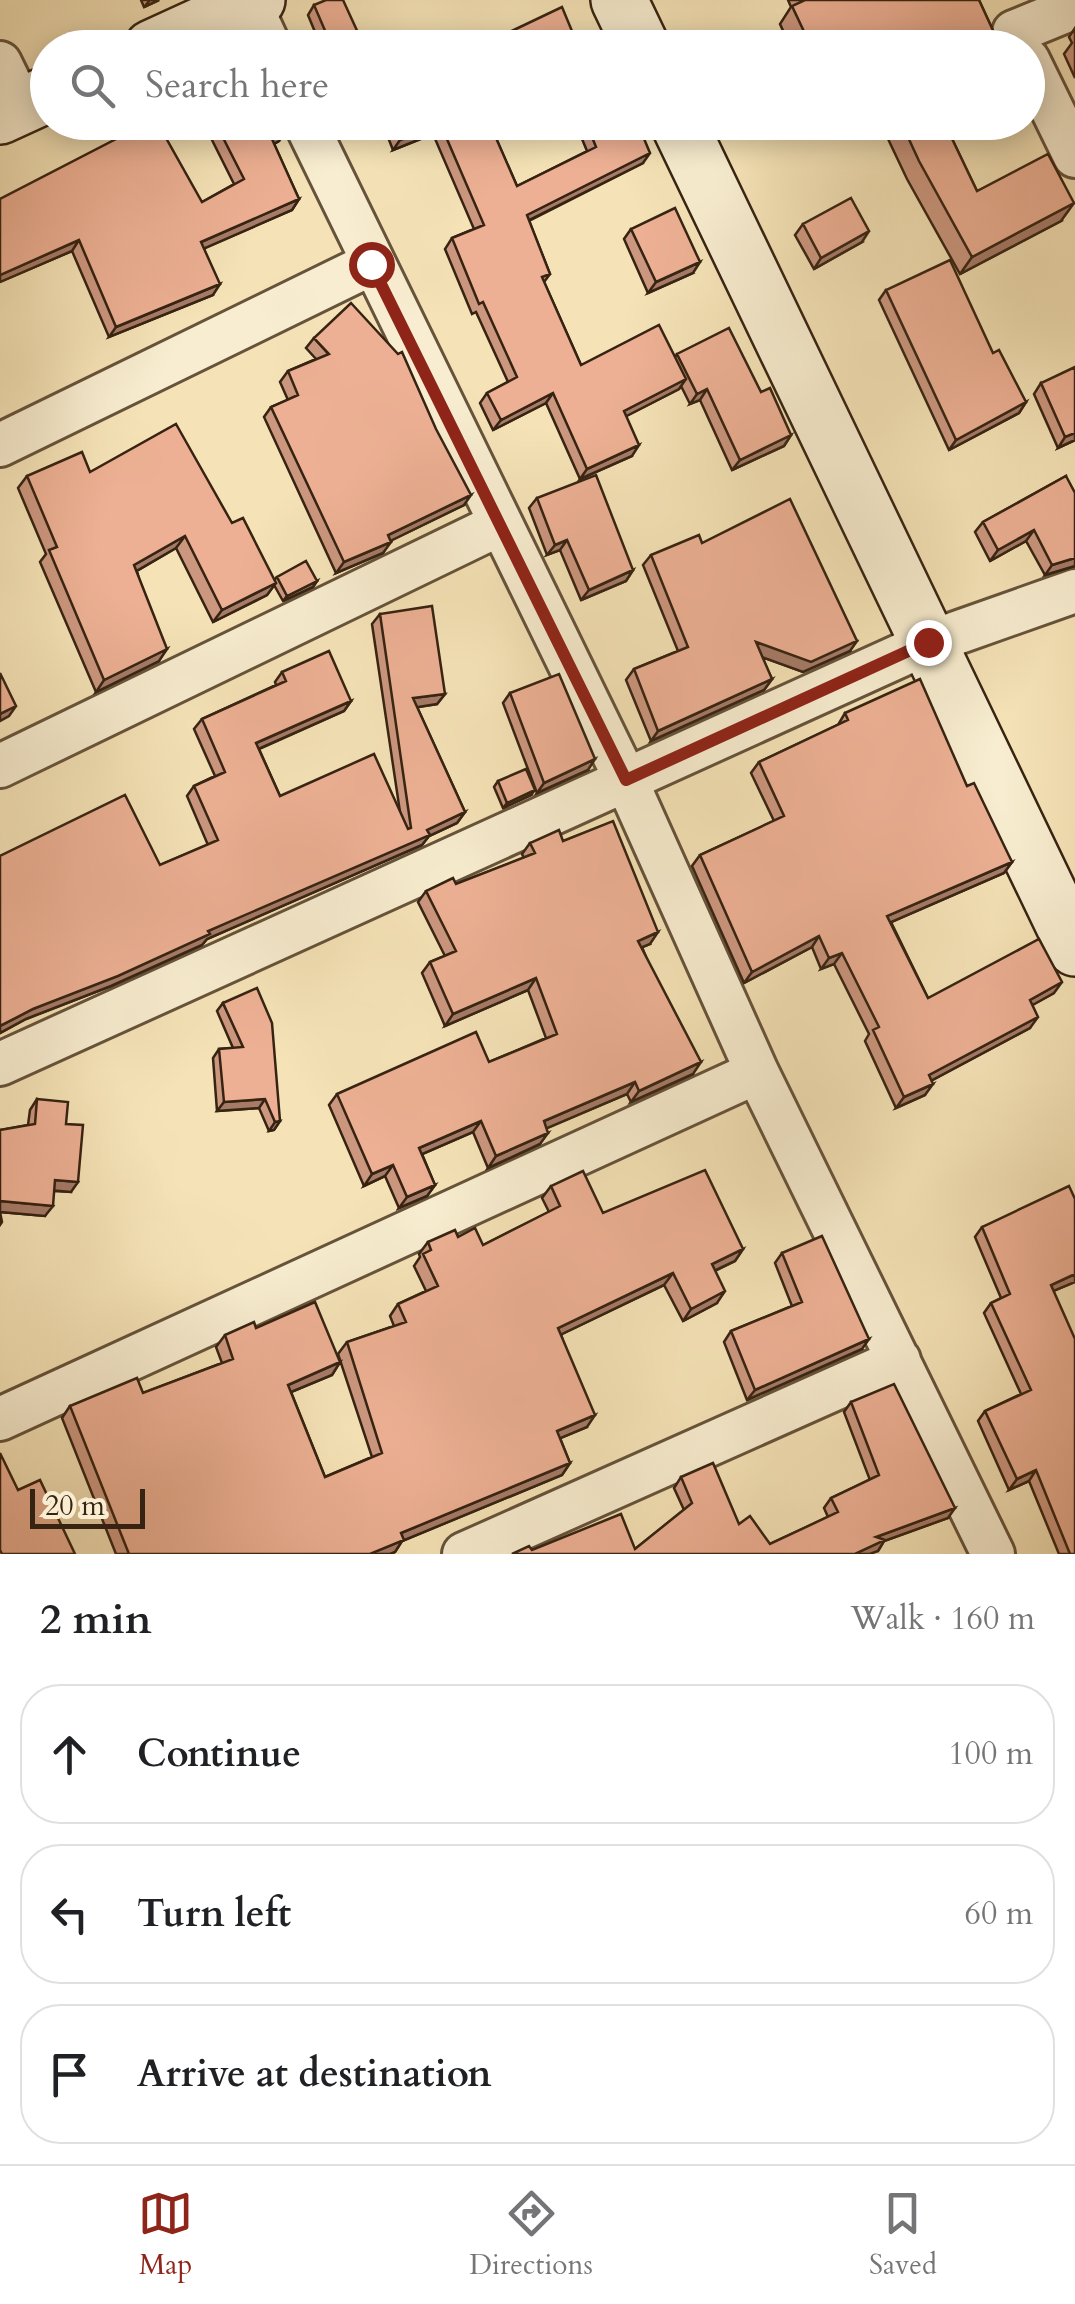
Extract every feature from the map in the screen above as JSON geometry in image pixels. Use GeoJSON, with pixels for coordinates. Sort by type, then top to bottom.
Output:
{"type":"FeatureCollection","features":[{"type":"Feature","properties":{"kind":"street"},"geometry":{"type":"LineString","coordinates":[[619,0],[633,30]]}},
{"type":"Feature","properties":{"kind":"street"},"geometry":{"type":"LineString","coordinates":[[1026,30],[1075,7]]}},
{"type":"Feature","properties":{"kind":"street"},"geometry":{"type":"LineString","coordinates":[[205,30],[256,13]]}},
{"type":"Feature","properties":{"kind":"street"},"geometry":{"type":"LineString","coordinates":[[1045,96],[1075,156]]}},
{"type":"Feature","properties":{"kind":"street"},"geometry":{"type":"LineString","coordinates":[[313,140],[498,525],[626,780],[757,1072],[993,1554]]}},
{"type":"Feature","properties":{"kind":"street"},"geometry":{"type":"LineString","coordinates":[[687,140],[1075,948]]}},
{"type":"Feature","properties":{"kind":"street"},"geometry":{"type":"LineString","coordinates":[[0,445],[371,264]]}},
{"type":"Feature","properties":{"kind":"street"},"geometry":{"type":"LineString","coordinates":[[0,766],[498,525]]}},
{"type":"Feature","properties":{"kind":"street"},"geometry":{"type":"LineString","coordinates":[[0,1064],[928,642],[1075,591]]}},
{"type":"Feature","properties":{"kind":"street"},"geometry":{"type":"LineString","coordinates":[[0,1419],[757,1072]]}},
{"type":"Feature","properties":{"kind":"street"},"geometry":{"type":"LineString","coordinates":[[464,1554],[899,1360]]}},
{"type":"Feature","properties":{"kind":"building"},"geometry":{"type":"Polygon","coordinates":[[[343,0],[357,30],[325,30],[314,5],[343,0]]]}},
{"type":"Feature","properties":{"kind":"building"},"geometry":{"type":"Polygon","coordinates":[[[805,0],[979,0],[993,30],[803,30],[792,6],[805,0]]]}},
{"type":"Feature","properties":{"kind":"building"},"geometry":{"type":"Polygon","coordinates":[[[562,7],[572,30],[514,30],[562,7]]]}},
{"type":"Feature","properties":{"kind":"building"},"geometry":{"type":"Polygon","coordinates":[[[114,140],[167,140],[202,202],[244,179],[224,140],[272,140],[299,199],[201,242],[220,284],[116,327],[79,240],[0,275],[0,199],[114,140]]]}},
{"type":"Feature","properties":{"kind":"building"},"geometry":{"type":"Polygon","coordinates":[[[447,140],[497,140],[517,186],[596,147],[593,140],[645,140],[650,153],[527,215],[550,274],[542,277],[581,365],[659,325],[686,379],[624,411],[639,445],[587,469],[553,393],[501,420],[487,393],[517,377],[483,302],[479,304],[452,238],[484,225],[447,140]]]}},
{"type":"Feature","properties":{"kind":"building"},"geometry":{"type":"Polygon","coordinates":[[[909,140],[953,140],[977,191],[1048,154],[1074,203],[972,257],[909,140]]]}},
{"type":"Feature","properties":{"kind":"building"},"geometry":{"type":"Polygon","coordinates":[[[851,198],[869,231],[821,258],[803,224],[851,198]]]}},
{"type":"Feature","properties":{"kind":"building"},"geometry":{"type":"Polygon","coordinates":[[[675,208],[700,262],[656,282],[631,229],[675,208]]]}},
{"type":"Feature","properties":{"kind":"building"},"geometry":{"type":"Polygon","coordinates":[[[950,260],[993,353],[999,350],[1026,402],[956,440],[886,290],[950,260]]]}},
{"type":"Feature","properties":{"kind":"building"},"geometry":{"type":"Polygon","coordinates":[[[351,303],[398,354],[402,352],[471,495],[388,535],[391,542],[344,562],[271,407],[298,395],[288,371],[329,354],[314,338],[351,303]]]}},
{"type":"Feature","properties":{"kind":"building"},"geometry":{"type":"Polygon","coordinates":[[[729,328],[761,392],[770,388],[791,435],[740,460],[707,389],[697,394],[677,354],[729,328]]]}},
{"type":"Feature","properties":{"kind":"building"},"geometry":{"type":"Polygon","coordinates":[[[1075,367],[1075,433],[1065,437],[1041,383],[1075,367]]]}},
{"type":"Feature","properties":{"kind":"building"},"geometry":{"type":"Polygon","coordinates":[[[176,424],[232,523],[243,518],[276,583],[222,610],[185,536],[134,565],[167,649],[104,680],[49,550],[57,547],[27,476],[82,452],[90,472],[176,424]]]}},
{"type":"Feature","properties":{"kind":"building"},"geometry":{"type":"Polygon","coordinates":[[[596,475],[633,570],[589,590],[567,540],[555,545],[537,498],[596,475]]]}},
{"type":"Feature","properties":{"kind":"building"},"geometry":{"type":"Polygon","coordinates":[[[1066,476],[1075,493],[1075,558],[1052,565],[1034,530],[998,550],[983,522],[1066,476]]]}},
{"type":"Feature","properties":{"kind":"building"},"geometry":{"type":"Polygon","coordinates":[[[790,499],[857,641],[811,662],[756,642],[772,679],[658,731],[634,669],[688,647],[651,555],[699,535],[702,543],[790,499]]]}},
{"type":"Feature","properties":{"kind":"building"},"geometry":{"type":"Polygon","coordinates":[[[306,561],[317,581],[287,596],[277,577],[306,561]]]}},
{"type":"Feature","properties":{"kind":"building"},"geometry":{"type":"Polygon","coordinates":[[[432,606],[445,694],[413,698],[465,812],[427,830],[430,835],[0,1026],[0,856],[125,795],[160,865],[218,840],[194,786],[225,772],[202,719],[286,681],[282,672],[329,651],[351,701],[256,743],[280,796],[374,754],[408,829],[411,828],[380,614],[432,606]]]}},
{"type":"Feature","properties":{"kind":"building"},"geometry":{"type":"Polygon","coordinates":[[[0,673],[16,706],[0,714],[0,673]]]}},
{"type":"Feature","properties":{"kind":"building"},"geometry":{"type":"Polygon","coordinates":[[[559,674],[595,759],[544,783],[510,693],[559,674]]]}},
{"type":"Feature","properties":{"kind":"building"},"geometry":{"type":"Polygon","coordinates":[[[920,679],[967,786],[974,783],[1012,862],[887,916],[928,998],[1039,939],[1062,982],[1030,1000],[1038,1017],[929,1075],[933,1084],[904,1097],[873,1030],[879,1027],[842,953],[829,958],[819,936],[752,972],[700,855],[784,816],[759,762],[848,720],[845,713],[920,679]]]}},
{"type":"Feature","properties":{"kind":"building"},"geometry":{"type":"Polygon","coordinates":[[[526,769],[535,790],[507,803],[498,781],[526,769]]]}},
{"type":"Feature","properties":{"kind":"building"},"geometry":{"type":"Polygon","coordinates":[[[613,821],[658,932],[638,941],[701,1062],[639,1091],[635,1082],[544,1121],[548,1133],[496,1156],[481,1121],[419,1148],[435,1185],[407,1197],[393,1165],[372,1174],[337,1094],[476,1032],[489,1062],[557,1034],[536,978],[453,1014],[430,962],[456,951],[426,891],[453,878],[456,884],[535,853],[530,843],[559,830],[563,841],[613,821]]]}},
{"type":"Feature","properties":{"kind":"building"},"geometry":{"type":"Polygon","coordinates":[[[257,988],[272,1023],[280,1121],[275,1122],[265,1099],[224,1102],[219,1049],[243,1047],[223,1003],[257,988]]]}},
{"type":"Feature","properties":{"kind":"building"},"geometry":{"type":"Polygon","coordinates":[[[37,1099],[68,1102],[66,1124],[83,1125],[78,1182],[55,1180],[53,1206],[0,1201],[0,1130],[35,1124],[37,1099]]]}},
{"type":"Feature","properties":{"kind":"building"},"geometry":{"type":"Polygon","coordinates":[[[705,1170],[743,1249],[712,1264],[725,1291],[691,1309],[673,1273],[558,1328],[595,1415],[557,1431],[570,1463],[401,1533],[404,1540],[370,1554],[129,1554],[70,1406],[137,1378],[143,1393],[233,1359],[225,1335],[254,1322],[256,1328],[315,1302],[340,1362],[288,1385],[325,1477],[382,1453],[347,1342],[406,1322],[398,1304],[438,1286],[423,1254],[431,1250],[428,1242],[455,1230],[458,1237],[475,1228],[483,1245],[560,1206],[551,1186],[583,1171],[603,1213],[705,1170]]]}},
{"type":"Feature","properties":{"kind":"building"},"geometry":{"type":"Polygon","coordinates":[[[1069,1186],[1075,1199],[1075,1274],[1051,1285],[1075,1339],[1075,1554],[1070,1554],[1036,1470],[1017,1479],[985,1411],[1031,1390],[991,1303],[1010,1294],[982,1227],[1069,1186]]]}},
{"type":"Feature","properties":{"kind":"building"},"geometry":{"type":"Polygon","coordinates":[[[822,1236],[869,1339],[755,1390],[731,1331],[802,1302],[782,1253],[822,1236]]]}},
{"type":"Feature","properties":{"kind":"building"},"geometry":{"type":"Polygon","coordinates":[[[894,1384],[955,1508],[876,1537],[885,1540],[855,1554],[512,1554],[529,1546],[532,1550],[621,1514],[635,1549],[692,1503],[681,1477],[713,1463],[739,1524],[750,1516],[770,1544],[838,1512],[831,1498],[879,1475],[851,1402],[894,1384]]]}},
{"type":"Feature","properties":{"kind":"building"},"geometry":{"type":"Polygon","coordinates":[[[0,1453],[18,1490],[40,1480],[75,1554],[2,1554],[0,1453]]]}},
{"type":"Feature","properties":{"kind":"route"},"geometry":{"type":"LineString","coordinates":[[371,264],[626,780],[928,642]]}}]}
